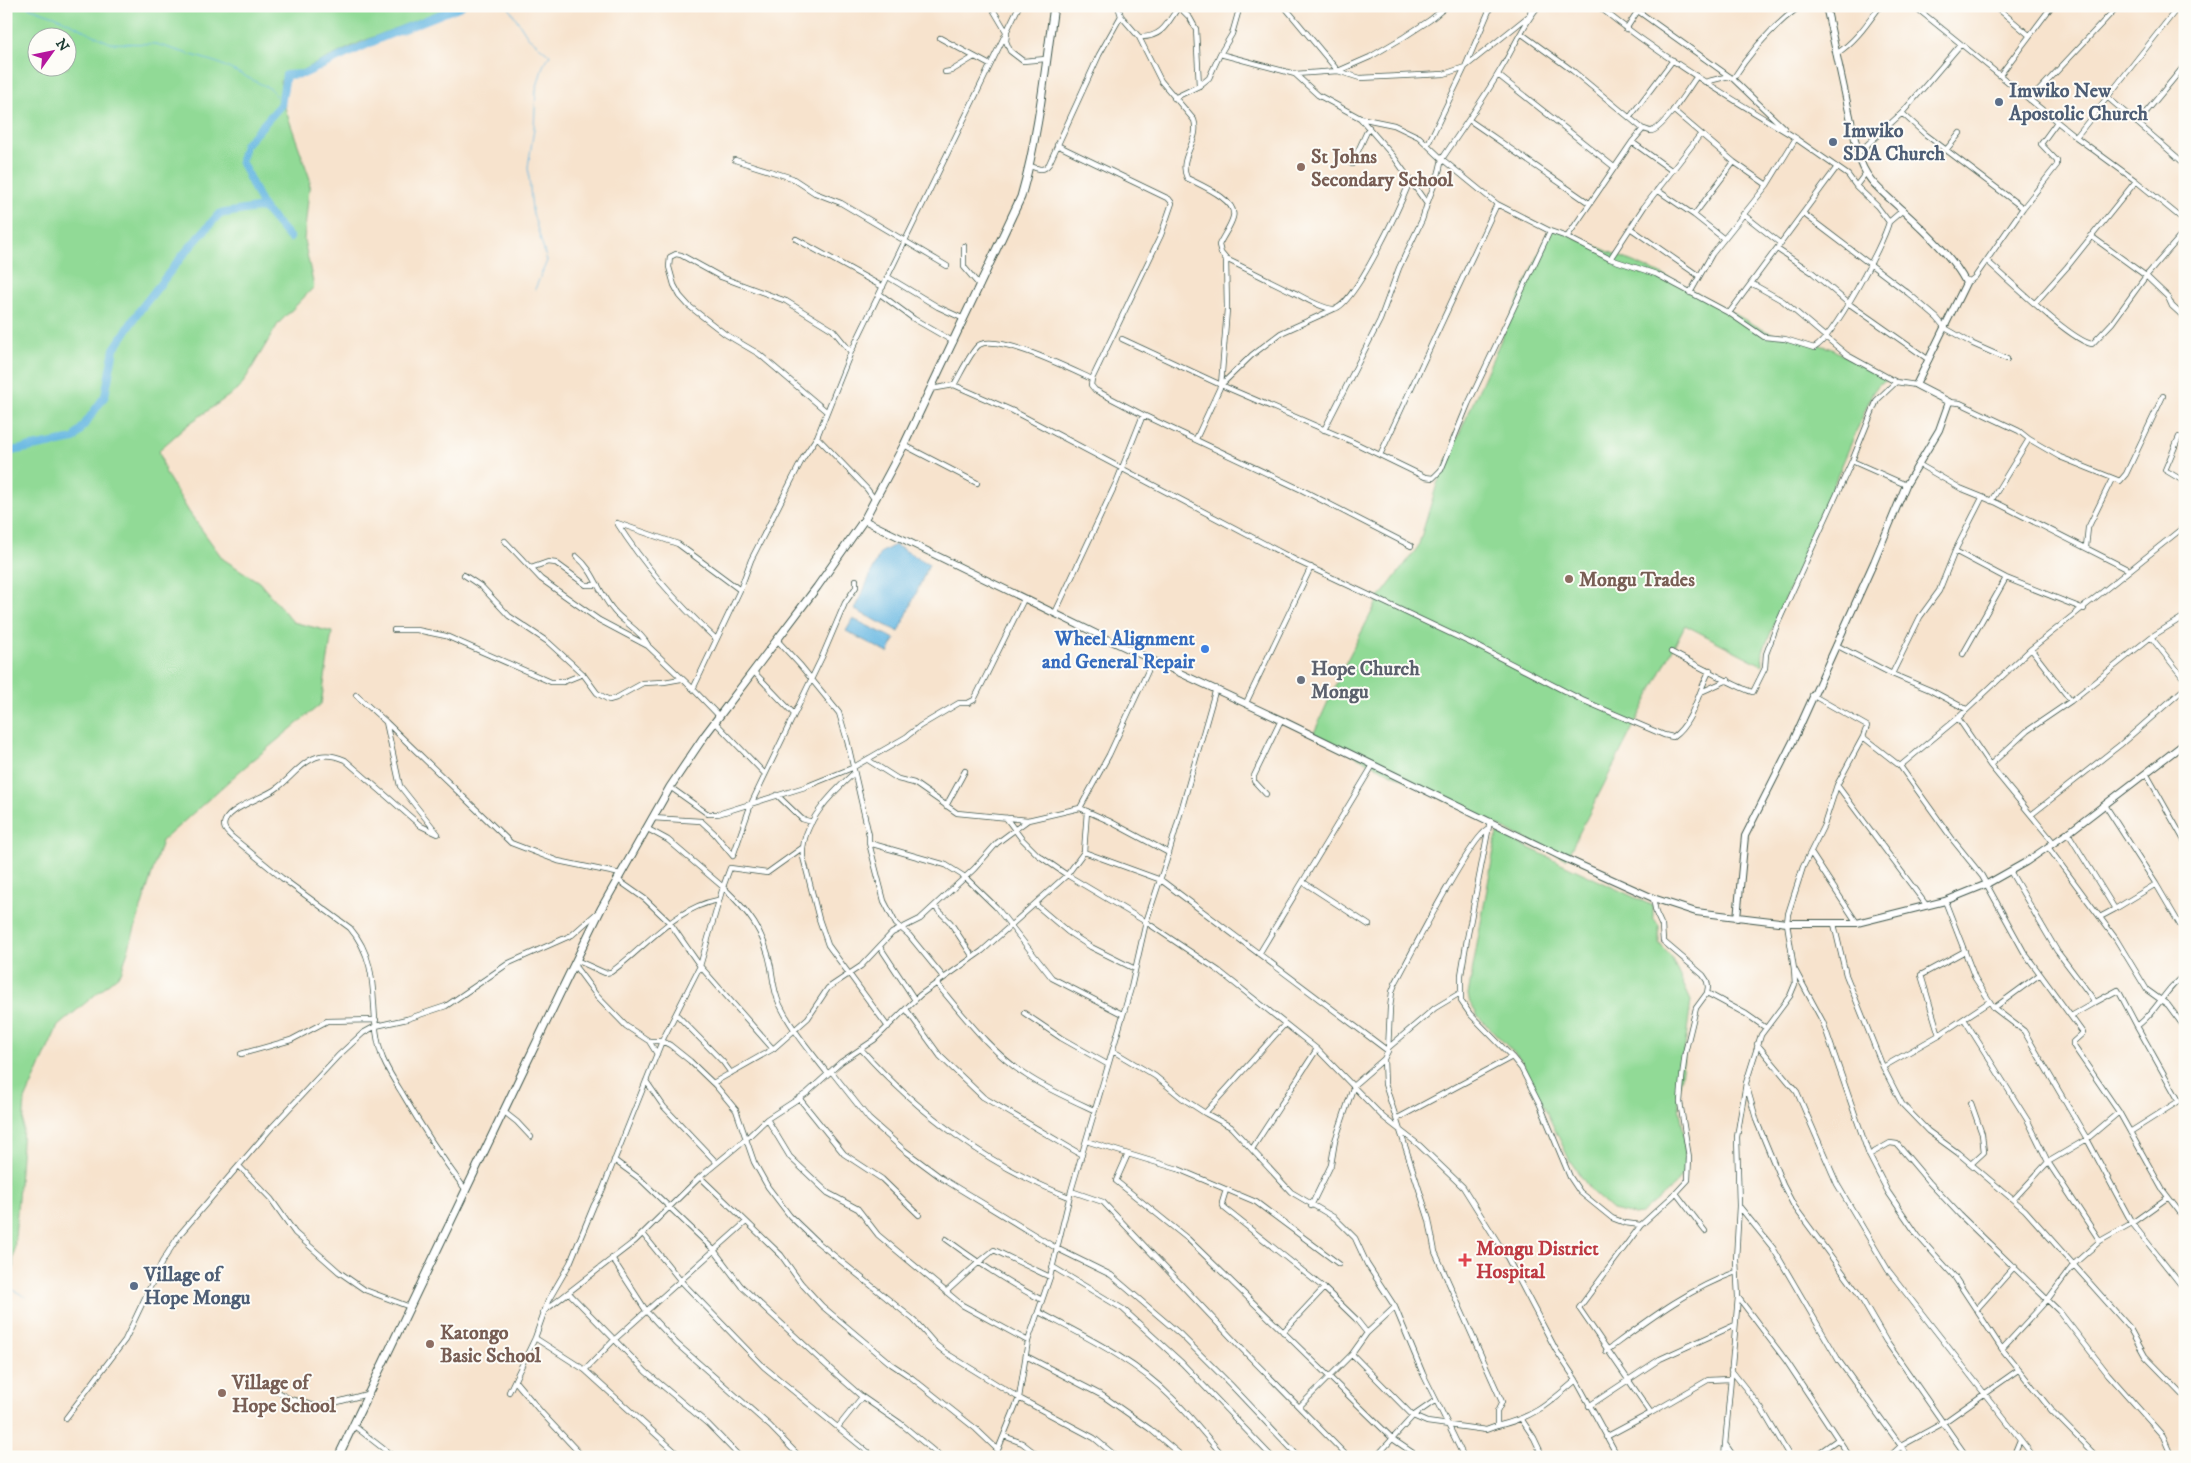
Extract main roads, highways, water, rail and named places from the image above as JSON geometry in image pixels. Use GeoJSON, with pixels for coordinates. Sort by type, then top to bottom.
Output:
{"type":"FeatureCollection","features":[{"type":"Feature","properties":{"kind":"main road"},"geometry":{"type":"LineString","coordinates":[[338,1457],[575,963],[601,910],[646,828],[670,787],[717,719],[864,520],[904,445],[1017,210],[1030,166],[1039,121],[1054,6]]}},
{"type":"Feature","properties":{"kind":"main road"},"geometry":{"type":"LineString","coordinates":[[1737,918],[1742,882],[1743,839],[1794,739],[1906,485],[1920,465],[1939,430],[1948,402],[1916,385],[1966,283],[1920,226],[1872,183],[1865,174],[1858,153],[1826,6]]}},
{"type":"Feature","properties":{"kind":"main road"},"geometry":{"type":"LineString","coordinates":[[864,520],[1024,599],[1216,688],[1560,856],[1653,898],[1696,912],[1787,923],[1857,923],[1945,901],[1987,884],[2010,872],[2068,833],[2185,743]]}},
{"type":"Feature","properties":{"kind":"water"},"geometry":{"type":"Polygon","coordinates":[[[895,545],[929,564],[899,632],[855,610],[880,553],[895,545]]]}},
{"type":"Feature","properties":{"kind":"water"},"geometry":{"type":"Polygon","coordinates":[[[853,619],[895,639],[888,653],[846,631],[853,619]]]}},
{"type":"Feature","properties":{"kind":"waterway"},"geometry":{"type":"LineString","coordinates":[[25,6],[57,17],[110,43],[156,44],[218,63],[271,89],[281,105]]}},
{"type":"Feature","properties":{"kind":"waterway"},"geometry":{"type":"LineString","coordinates":[[290,238],[263,207],[241,161],[245,145],[281,105],[286,75],[303,74],[381,38],[461,6]]}},
{"type":"Feature","properties":{"kind":"waterway"},"geometry":{"type":"LineString","coordinates":[[508,6],[528,37],[550,55],[543,66],[536,90],[534,129],[528,167],[532,210],[547,261],[535,289]]}},
{"type":"Feature","properties":{"kind":"waterway"},"geometry":{"type":"LineString","coordinates":[[6,452],[74,439],[105,396],[114,349],[140,310],[183,255],[219,214],[263,207]]}},
{"type":"Feature","properties":{"kind":"waterway"},"geometry":{"type":"LineString","coordinates":[[6,1286],[26,1297]]}},
{"type":"Feature","properties":{"kind":"place","name":"Imwiko New Apostolic Church"},"geometry":{"type":"Point","coordinates":[1999,102]}},
{"type":"Feature","properties":{"kind":"place","name":"Imwiko SDA Church"},"geometry":{"type":"Point","coordinates":[1833,142]}},
{"type":"Feature","properties":{"kind":"place","name":"St Johns Secondary School"},"geometry":{"type":"Point","coordinates":[1301,167]}},
{"type":"Feature","properties":{"kind":"place","name":"Mongu Trades"},"geometry":{"type":"Point","coordinates":[1569,579]}},
{"type":"Feature","properties":{"kind":"place","name":"Wheel Alignment and General Repair"},"geometry":{"type":"Point","coordinates":[1205,649]}},
{"type":"Feature","properties":{"kind":"place","name":"Hope Church Mongu"},"geometry":{"type":"Point","coordinates":[1301,680]}},
{"type":"Feature","properties":{"kind":"place","name":"Mongu District Hospital"},"geometry":{"type":"Point","coordinates":[1465,1260]}},
{"type":"Feature","properties":{"kind":"place","name":"Village of Hope Mongu"},"geometry":{"type":"Point","coordinates":[134,1286]}},
{"type":"Feature","properties":{"kind":"place","name":"Katongo Basic School"},"geometry":{"type":"Point","coordinates":[430,1344]}},
{"type":"Feature","properties":{"kind":"place","name":"Village of Hope School"},"geometry":{"type":"Point","coordinates":[222,1393]}}]}
